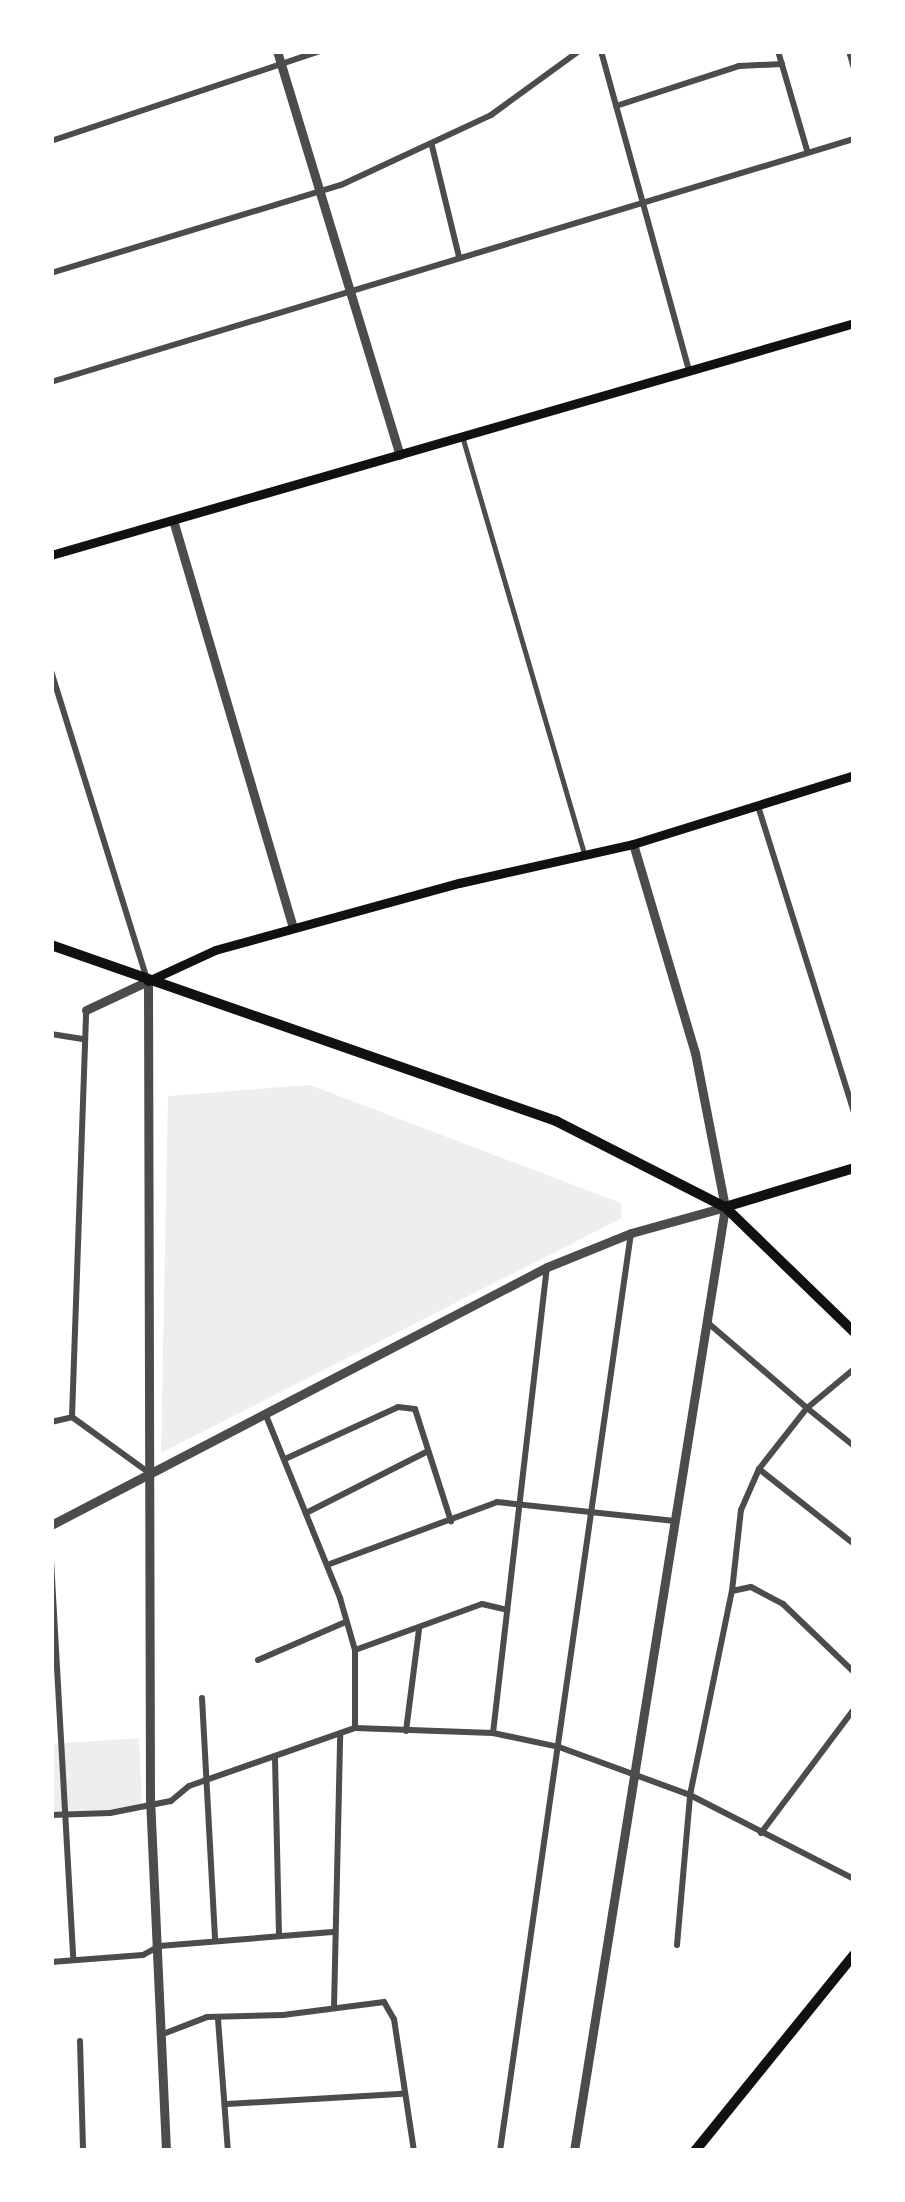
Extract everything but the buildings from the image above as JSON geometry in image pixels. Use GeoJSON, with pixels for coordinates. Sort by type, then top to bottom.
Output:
{"type":"FeatureCollection","features":[{"type":"Feature","properties":{"kind":"main road"},"geometry":{"type":"LineString","coordinates":[[51,555],[854,323]]}},
{"type":"Feature","properties":{"kind":"main road"},"geometry":{"type":"LineString","coordinates":[[148,981],[215,950],[293,927],[633,844],[854,775]]}},
{"type":"Feature","properties":{"kind":"main road"},"geometry":{"type":"LineString","coordinates":[[51,944],[556,1121],[725,1207],[854,1332]]}},
{"type":"Feature","properties":{"kind":"main road"},"geometry":{"type":"LineString","coordinates":[[725,1207],[854,1168]]}},
{"type":"Feature","properties":{"kind":"main road"},"geometry":{"type":"LineString","coordinates":[[695,2151],[854,1955]]}},
{"type":"Feature","properties":{"kind":"street"},"geometry":{"type":"LineString","coordinates":[[278,51],[347,292],[400,455]]}},
{"type":"Feature","properties":{"kind":"street"},"geometry":{"type":"LineString","coordinates":[[51,141],[320,51]]}},
{"type":"Feature","properties":{"kind":"street"},"geometry":{"type":"LineString","coordinates":[[51,273],[320,192],[432,146],[491,115],[579,51]]}},
{"type":"Feature","properties":{"kind":"street"},"geometry":{"type":"LineString","coordinates":[[601,51],[689,372]]}},
{"type":"Feature","properties":{"kind":"street"},"geometry":{"type":"LineString","coordinates":[[778,51],[807,150]]}},
{"type":"Feature","properties":{"kind":"street"},"geometry":{"type":"LineString","coordinates":[[849,51],[854,69]]}},
{"type":"Feature","properties":{"kind":"street"},"geometry":{"type":"LineString","coordinates":[[616,106],[739,66],[782,64]]}},
{"type":"Feature","properties":{"kind":"street"},"geometry":{"type":"LineString","coordinates":[[51,382],[807,150],[854,140]]}},
{"type":"Feature","properties":{"kind":"street"},"geometry":{"type":"LineString","coordinates":[[432,146],[459,257]]}},
{"type":"Feature","properties":{"kind":"street"},"geometry":{"type":"LineString","coordinates":[[463,438],[585,854]]}},
{"type":"Feature","properties":{"kind":"street"},"geometry":{"type":"LineString","coordinates":[[173,520],[281,871],[293,927]]}},
{"type":"Feature","properties":{"kind":"street"},"geometry":{"type":"LineString","coordinates":[[51,670],[148,981],[151,1801],[166,2151]]}},
{"type":"Feature","properties":{"kind":"street"},"geometry":{"type":"LineString","coordinates":[[757,802],[854,1113]]}},
{"type":"Feature","properties":{"kind":"street"},"geometry":{"type":"LineString","coordinates":[[574,2151],[585,2056],[636,1780],[725,1207],[695,1053],[633,844]]}},
{"type":"Feature","properties":{"kind":"street"},"geometry":{"type":"LineString","coordinates":[[72,1417],[86,1010],[148,981]]}},
{"type":"Feature","properties":{"kind":"street"},"geometry":{"type":"LineString","coordinates":[[51,1034],[84,1039]]}},
{"type":"Feature","properties":{"kind":"street"},"geometry":{"type":"LineString","coordinates":[[51,1525],[547,1267],[631,1233],[725,1207]]}},
{"type":"Feature","properties":{"kind":"street"},"geometry":{"type":"LineString","coordinates":[[500,2151],[631,1233]]}},
{"type":"Feature","properties":{"kind":"street"},"geometry":{"type":"LineString","coordinates":[[493,1733],[547,1267]]}},
{"type":"Feature","properties":{"kind":"street"},"geometry":{"type":"LineString","coordinates":[[707,1322],[854,1446]]}},
{"type":"Feature","properties":{"kind":"street"},"geometry":{"type":"LineString","coordinates":[[677,1945],[690,1795],[731,1591],[742,1510],[760,1469],[807,1408],[854,1369]]}},
{"type":"Feature","properties":{"kind":"street"},"geometry":{"type":"LineString","coordinates":[[285,1459],[398,1408],[415,1409],[452,1521]]}},
{"type":"Feature","properties":{"kind":"street"},"geometry":{"type":"LineString","coordinates":[[264,1412],[328,1565],[355,1650],[355,1728]]}},
{"type":"Feature","properties":{"kind":"street"},"geometry":{"type":"LineString","coordinates":[[51,1421],[72,1417],[148,1472]]}},
{"type":"Feature","properties":{"kind":"street"},"geometry":{"type":"LineString","coordinates":[[306,1513],[428,1451]]}},
{"type":"Feature","properties":{"kind":"street"},"geometry":{"type":"LineString","coordinates":[[760,1469],[854,1544]]}},
{"type":"Feature","properties":{"kind":"street"},"geometry":{"type":"LineString","coordinates":[[328,1565],[497,1502],[675,1521]]}},
{"type":"Feature","properties":{"kind":"street"},"geometry":{"type":"LineString","coordinates":[[51,1560],[73,1958]]}},
{"type":"Feature","properties":{"kind":"street"},"geometry":{"type":"LineString","coordinates":[[731,1591],[751,1587],[783,1604],[854,1672]]}},
{"type":"Feature","properties":{"kind":"street"},"geometry":{"type":"LineString","coordinates":[[355,1650],[482,1604],[507,1610]]}},
{"type":"Feature","properties":{"kind":"street"},"geometry":{"type":"LineString","coordinates":[[258,1660],[343,1623]]}},
{"type":"Feature","properties":{"kind":"street"},"geometry":{"type":"LineString","coordinates":[[406,1731],[419,1630]]}},
{"type":"Feature","properties":{"kind":"street"},"geometry":{"type":"LineString","coordinates":[[202,1698],[215,1941]]}},
{"type":"Feature","properties":{"kind":"street"},"geometry":{"type":"LineString","coordinates":[[761,1833],[854,1709]]}},
{"type":"Feature","properties":{"kind":"street"},"geometry":{"type":"LineString","coordinates":[[51,1815],[110,1813],[151,1801],[171,1801],[207,1780],[355,1728],[493,1733],[559,1747],[636,1780],[690,1795],[854,1879]]}},
{"type":"Feature","properties":{"kind":"street"},"geometry":{"type":"LineString","coordinates":[[334,2008],[332,1932],[338,1894],[340,1734]]}},
{"type":"Feature","properties":{"kind":"street"},"geometry":{"type":"LineString","coordinates":[[275,1756],[279,1934]]}},
{"type":"Feature","properties":{"kind":"street"},"geometry":{"type":"LineString","coordinates":[[51,1962],[143,1955],[158,1946],[332,1932]]}},
{"type":"Feature","properties":{"kind":"street"},"geometry":{"type":"LineString","coordinates":[[163,2034],[207,2017],[384,2002],[394,2019],[414,2151]]}},
{"type":"Feature","properties":{"kind":"street"},"geometry":{"type":"LineString","coordinates":[[218,2018],[228,2151]]}},
{"type":"Feature","properties":{"kind":"street"},"geometry":{"type":"LineString","coordinates":[[80,2041],[82,2151]]}},
{"type":"Feature","properties":{"kind":"street"},"geometry":{"type":"LineString","coordinates":[[227,2104],[403,2094]]}},
{"type":"Feature","properties":{"kind":"shaded area"},"geometry":{"type":"Polygon","coordinates":[[[310,1085],[621,1203],[622,1218],[161,1453],[168,1096],[310,1085]]]}},
{"type":"Feature","properties":{"kind":"shaded area"},"geometry":{"type":"Polygon","coordinates":[[[139,1738],[142,1808],[51,1813],[51,1744],[139,1738]]]}}]}
